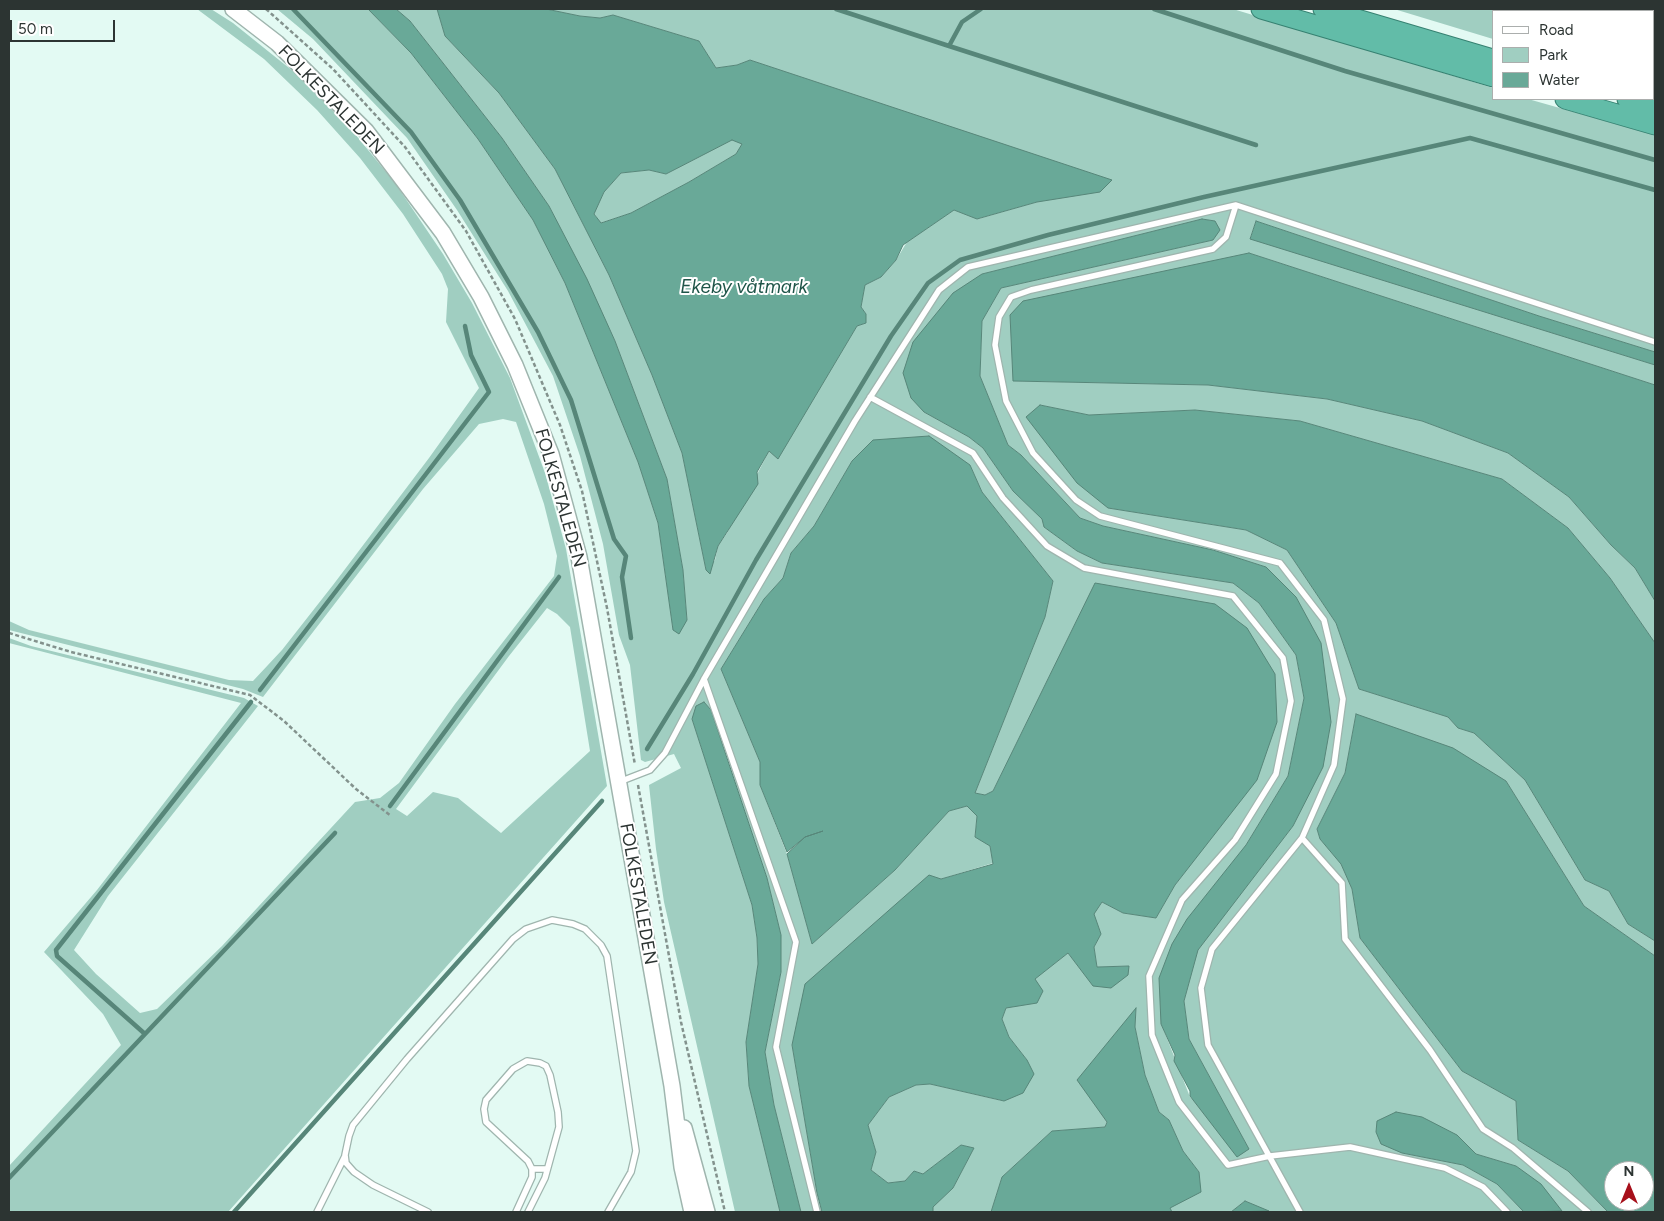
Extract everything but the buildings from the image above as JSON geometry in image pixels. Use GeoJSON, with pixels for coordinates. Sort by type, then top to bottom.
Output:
{"type":"FeatureCollection","features":[{"type":"Feature","properties":{"kind":"highway"},"geometry":{"type":"LineString","coordinates":[[1262,9],[1492,77]]}},
{"type":"Feature","properties":{"kind":"highway"},"geometry":{"type":"LineString","coordinates":[[1323,9],[1492,59]]}},
{"type":"Feature","properties":{"kind":"highway"},"geometry":{"type":"LineString","coordinates":[[1568,100],[1655,125]]}},
{"type":"Feature","properties":{"kind":"highway"},"geometry":{"type":"LineString","coordinates":[[1630,100],[1655,107]]}},
{"type":"Feature","properties":{"kind":"main road","name":"FOLKESTALEDEN"},"geometry":{"type":"LineString","coordinates":[[233,9],[277,43],[366,131],[443,233],[481,297],[515,365],[551,454],[579,557],[672,1086],[682,1167],[692,1212]]}},
{"type":"Feature","properties":{"kind":"main road","name":"FOLKESTALEDEN"},"geometry":{"type":"LineString","coordinates":[[672,1086],[707,1212]]}},
{"type":"Feature","properties":{"kind":"lane"},"geometry":{"type":"LineString","coordinates":[[619,782],[650,770],[665,753],[704,679],[870,397],[940,290],[968,267],[1236,205],[1655,342]]}},
{"type":"Feature","properties":{"kind":"lane"},"geometry":{"type":"LineString","coordinates":[[1236,205],[1226,237],[1213,249],[1031,290],[1011,297],[999,317],[995,345],[1006,401],[1033,453],[1076,500],[1100,516],[1280,563],[1324,620],[1343,699],[1334,765],[1302,838],[1212,949],[1201,988],[1208,1045],[1300,1212]]}},
{"type":"Feature","properties":{"kind":"lane"},"geometry":{"type":"LineString","coordinates":[[870,397],[973,453],[1003,498],[1047,546],[1084,568],[1233,596],[1283,658],[1291,701],[1276,774],[1235,840],[1182,900],[1149,976],[1152,1035],[1179,1102],[1228,1165],[1270,1156],[1350,1147],[1445,1168],[1483,1187],[1507,1212]]}},
{"type":"Feature","properties":{"kind":"lane"},"geometry":{"type":"LineString","coordinates":[[704,679],[796,942],[776,1047],[816,1212]]}},
{"type":"Feature","properties":{"kind":"lane"},"geometry":{"type":"LineString","coordinates":[[1302,838],[1342,883],[1345,939],[1430,1050],[1482,1129],[1513,1148],[1588,1212]]}},
{"type":"Feature","properties":{"kind":"lane"},"geometry":{"type":"LineString","coordinates":[[428,1212],[373,1185],[354,1172],[346,1163],[345,1145],[353,1125],[407,1059],[513,939],[526,929],[540,923],[562,920],[585,929],[601,945],[607,956],[612,986],[636,1151],[630,1172],[608,1212]]}},
{"type":"Feature","properties":{"kind":"lane"},"geometry":{"type":"LineString","coordinates":[[516,1212],[532,1177],[532,1169],[528,1162],[490,1127],[484,1116],[486,1100],[512,1069],[527,1061],[546,1066],[554,1088],[559,1127],[548,1169],[528,1212]]}},
{"type":"Feature","properties":{"kind":"lane"},"geometry":{"type":"LineString","coordinates":[[317,1212],[345,1155]]}},
{"type":"Feature","properties":{"kind":"lane"},"geometry":{"type":"LineString","coordinates":[[532,1169],[548,1169]]}},
{"type":"Feature","properties":{"kind":"path"},"geometry":{"type":"LineString","coordinates":[[266,9],[333,69],[405,147],[466,231],[511,312],[560,424],[582,491],[605,599],[681,1022],[726,1212]]}},
{"type":"Feature","properties":{"kind":"path"},"geometry":{"type":"LineString","coordinates":[[9,633],[71,652],[250,695],[284,721],[356,789],[391,816]]}},
{"type":"Feature","properties":{"kind":"green space"},"geometry":{"type":"Polygon","coordinates":[[[197,9],[211,9],[233,23],[299,76],[355,134],[395,183],[443,254],[472,303],[510,378],[545,473],[566,549],[607,786],[228,1212],[9,1212],[9,1166],[121,1045],[103,1014],[44,952],[97,890],[241,703],[9,643],[9,638],[31,646],[244,698],[258,706],[108,896],[74,950],[96,974],[140,1013],[157,1009],[222,946],[355,802],[380,798],[399,783],[455,704],[554,576],[557,556],[544,504],[516,422],[503,419],[479,424],[423,489],[263,697],[243,689],[9,630],[9,621],[29,630],[229,680],[253,681],[282,650],[333,585],[429,458],[479,388],[446,322],[448,289],[442,274],[403,214],[360,158],[317,110],[264,59],[197,9]],[[547,608],[509,656],[396,809],[407,816],[433,792],[458,798],[501,833],[590,751],[570,627],[557,614],[547,608]]]}},
{"type":"Feature","properties":{"kind":"green space"},"geometry":{"type":"Polygon","coordinates":[[[277,9],[368,9],[411,53],[478,139],[533,220],[565,283],[638,462],[658,523],[673,629],[687,620],[683,570],[667,479],[615,341],[549,206],[502,138],[410,21],[396,9],[437,9],[445,36],[499,93],[555,169],[609,275],[652,375],[682,453],[706,570],[715,560],[718,546],[727,533],[769,451],[778,458],[857,326],[866,323],[866,314],[861,307],[865,285],[881,277],[896,260],[907,242],[954,210],[978,219],[1037,202],[863,98],[750,60],[737,65],[716,68],[699,41],[613,15],[600,18],[546,9],[1233,9],[1492,88],[1492,100],[1532,100],[1655,135],[1655,352],[1539,316],[1256,221],[1250,238],[1655,365],[1655,385],[1249,253],[1013,381],[1208,385],[1327,399],[1422,421],[1508,453],[1569,497],[1611,545],[1635,568],[1655,601],[1655,643],[1610,578],[1568,528],[1502,479],[1300,421],[1195,410],[1089,415],[1040,405],[1108,508],[1246,530],[1287,550],[1336,623],[1359,689],[1448,717],[1458,728],[1474,733],[1525,780],[1585,880],[1609,891],[1628,924],[1655,941],[1655,956],[1584,906],[1506,781],[1356,714],[1345,773],[1317,829],[1320,839],[1341,863],[1352,889],[1360,938],[1462,1071],[1516,1101],[1518,1140],[1568,1171],[1604,1208],[1604,1211],[1608,1212],[1560,1212],[1562,1211],[1516,1166],[1476,1154],[1457,1135],[1402,1153],[1463,1165],[1497,1184],[1524,1212],[1268,1212],[1245,1201],[1231,1212],[1172,1212],[1170,1208],[1199,1172],[1183,1151],[1169,1120],[1159,1112],[1145,1075],[1135,1027],[1136,1009],[1105,1127],[1052,1131],[1002,1177],[991,1212],[933,1212],[932,1207],[953,1188],[974,1148],[961,1145],[923,1174],[914,1171],[905,1181],[888,1183],[871,1170],[876,1152],[868,1125],[889,1097],[916,1085],[930,1084],[1003,1101],[1027,1060],[1009,1037],[1002,1019],[1006,1008],[1034,979],[1068,953],[1094,986],[1128,966],[1097,967],[1094,947],[1101,934],[1093,914],[1102,902],[1123,913],[1156,918],[1175,885],[1189,866],[1096,583],[993,791],[985,795],[975,793],[1045,617],[1053,581],[982,492],[970,465],[852,461],[814,526],[791,553],[783,578],[764,599],[721,669],[760,762],[760,785],[787,854],[812,944],[895,870],[949,811],[967,806],[977,816],[975,836],[990,846],[993,863],[941,879],[792,1045],[817,1193],[822,1212],[801,1212],[774,1105],[765,1052],[781,972],[781,935],[767,878],[711,710],[704,702],[692,719],[752,905],[757,938],[758,964],[746,1042],[749,1086],[780,1212],[735,1212],[664,902],[656,849],[649,785],[681,768],[674,754],[645,762],[641,760],[630,665],[619,635],[603,544],[580,456],[553,376],[508,291],[457,210],[407,138],[313,39],[277,9]],[[1202,219],[982,274],[924,412],[969,437],[983,448],[1013,491],[1043,519],[1044,527],[1077,551],[1102,563],[1233,583],[1259,603],[1296,655],[1304,698],[1288,776],[1246,845],[1161,1023],[1190,1097],[1249,1149],[1189,1039],[1184,1001],[1197,950],[1293,826],[1331,722],[1266,567],[1213,550],[1103,526],[1080,518],[1021,455],[1008,445],[980,376],[982,321],[1001,288],[1213,240],[1215,221],[1202,219]]]}},
{"type":"Feature","properties":{"kind":"green space"},"geometry":{"type":"Polygon","coordinates":[[[1394,9],[1631,10],[1492,10],[1492,39],[1394,9]]]}},
{"type":"Feature","properties":{"kind":"green space"},"geometry":{"type":"Polygon","coordinates":[[[1654,17],[1655,17],[1654,89],[1654,17]]]}},
{"type":"Feature","properties":{"kind":"green space"},"geometry":{"type":"Polygon","coordinates":[[[732,139],[743,143],[736,154],[689,182],[631,213],[600,223],[594,213],[604,192],[621,173],[649,170],[666,174],[732,139]]]}},
{"type":"Feature","properties":{"kind":"water"},"geometry":{"type":"Polygon","coordinates":[[[368,9],[396,9],[410,21],[502,138],[549,206],[587,279],[615,341],[667,479],[683,570],[687,620],[679,634],[673,630],[658,523],[638,462],[565,283],[533,220],[478,139],[411,53],[368,9]]]}},
{"type":"Feature","properties":{"kind":"water","name":"Ekeby våtmark"},"geometry":{"type":"Polygon","coordinates":[[[437,9],[546,9],[600,18],[613,15],[699,41],[716,68],[737,65],[750,60],[1112,180],[1100,192],[1037,202],[977,219],[954,210],[903,245],[896,260],[881,277],[865,285],[861,307],[866,314],[866,323],[857,326],[778,459],[769,451],[757,472],[758,484],[718,546],[710,574],[706,570],[682,453],[652,375],[609,275],[555,169],[499,93],[445,36],[437,9]],[[732,140],[666,174],[649,170],[621,173],[604,192],[594,214],[601,223],[631,213],[736,154],[742,144],[732,140]]]}},
{"type":"Feature","properties":{"kind":"water"},"geometry":{"type":"Polygon","coordinates":[[[1202,219],[1215,221],[1220,230],[1213,240],[1001,288],[982,321],[980,376],[1008,445],[1021,455],[1080,518],[1103,526],[1213,550],[1266,567],[1296,597],[1321,643],[1331,722],[1323,767],[1293,826],[1198,950],[1184,1001],[1189,1039],[1249,1149],[1237,1157],[1190,1096],[1190,1091],[1174,1061],[1175,1055],[1161,1024],[1159,978],[1172,944],[1187,919],[1246,845],[1288,776],[1304,698],[1296,655],[1259,603],[1233,583],[1102,563],[1077,551],[1044,527],[1042,519],[1013,491],[983,448],[969,437],[924,412],[911,398],[903,373],[913,342],[953,293],[982,274],[1202,219]]]}},
{"type":"Feature","properties":{"kind":"water"},"geometry":{"type":"Polygon","coordinates":[[[1256,221],[1539,316],[1655,352],[1655,365],[1250,239],[1256,221]]]}},
{"type":"Feature","properties":{"kind":"water"},"geometry":{"type":"Polygon","coordinates":[[[1249,253],[1655,385],[1655,601],[1635,568],[1611,545],[1569,497],[1508,453],[1422,421],[1327,399],[1208,385],[1013,381],[1010,315],[1023,301],[1249,253]]]}},
{"type":"Feature","properties":{"kind":"water"},"geometry":{"type":"Polygon","coordinates":[[[1040,405],[1089,415],[1195,410],[1300,421],[1502,479],[1568,528],[1610,578],[1655,643],[1655,941],[1628,924],[1609,891],[1585,880],[1525,780],[1474,733],[1458,728],[1448,717],[1359,689],[1336,623],[1287,550],[1246,530],[1108,508],[1077,483],[1026,417],[1040,405]]]}},
{"type":"Feature","properties":{"kind":"water"},"geometry":{"type":"Polygon","coordinates":[[[929,436],[970,465],[982,492],[1053,581],[1045,617],[975,793],[985,795],[993,791],[1095,583],[1215,604],[1247,628],[1275,674],[1277,722],[1257,780],[1175,885],[1156,918],[1123,913],[1102,902],[1094,914],[1101,934],[1094,947],[1097,967],[1129,966],[1128,975],[1111,988],[1093,986],[1068,953],[1035,979],[1043,991],[1037,1003],[1006,1008],[1002,1019],[1009,1037],[1027,1060],[1034,1074],[1023,1093],[1004,1101],[930,1084],[916,1085],[889,1097],[868,1125],[876,1152],[871,1170],[888,1183],[905,1181],[914,1171],[923,1174],[961,1145],[974,1148],[953,1188],[933,1207],[933,1212],[822,1212],[817,1193],[792,1045],[805,984],[929,875],[941,879],[993,864],[990,846],[975,837],[977,816],[967,806],[949,811],[895,870],[812,944],[787,854],[805,837],[787,852],[760,785],[760,762],[721,669],[764,599],[783,578],[791,553],[814,526],[852,461],[873,440],[929,436]]]}},
{"type":"Feature","properties":{"kind":"water"},"geometry":{"type":"Polygon","coordinates":[[[704,702],[711,710],[767,878],[781,935],[781,972],[765,1052],[774,1105],[801,1212],[780,1212],[749,1086],[746,1042],[758,964],[757,938],[752,905],[692,719],[696,706],[704,702]]]}},
{"type":"Feature","properties":{"kind":"water"},"geometry":{"type":"Polygon","coordinates":[[[1356,714],[1453,748],[1506,781],[1584,906],[1655,956],[1655,1212],[1607,1211],[1654,1211],[1654,1161],[1604,1161],[1604,1208],[1568,1171],[1518,1140],[1516,1101],[1462,1071],[1360,938],[1352,889],[1341,864],[1320,839],[1317,829],[1345,773],[1356,714]]]}},
{"type":"Feature","properties":{"kind":"water"},"geometry":{"type":"Polygon","coordinates":[[[1136,1008],[1135,1027],[1145,1075],[1159,1112],[1169,1120],[1183,1151],[1199,1172],[1201,1192],[1170,1208],[1172,1212],[991,1212],[1002,1177],[1052,1131],[1105,1127],[1107,1122],[1077,1080],[1136,1008]]]}},
{"type":"Feature","properties":{"kind":"water"},"geometry":{"type":"Polygon","coordinates":[[[1396,1112],[1422,1117],[1457,1135],[1476,1154],[1516,1166],[1541,1184],[1562,1211],[1524,1212],[1497,1184],[1463,1165],[1402,1153],[1381,1144],[1376,1132],[1377,1121],[1396,1112]]]}},
{"type":"Feature","properties":{"kind":"water"},"geometry":{"type":"Polygon","coordinates":[[[1245,1201],[1269,1211],[1231,1212],[1245,1201]]]}},
{"type":"Feature","properties":{"kind":"waterway"},"geometry":{"type":"LineString","coordinates":[[293,9],[411,132],[460,200],[538,332],[571,400],[614,539],[626,556],[622,577],[631,638]]}},
{"type":"Feature","properties":{"kind":"waterway"},"geometry":{"type":"LineString","coordinates":[[836,9],[949,46]]}},
{"type":"Feature","properties":{"kind":"waterway"},"geometry":{"type":"LineString","coordinates":[[981,9],[962,22],[949,46],[1256,145]]}},
{"type":"Feature","properties":{"kind":"waterway"},"geometry":{"type":"LineString","coordinates":[[1154,9],[1345,71],[1655,160]]}},
{"type":"Feature","properties":{"kind":"waterway"},"geometry":{"type":"LineString","coordinates":[[647,749],[693,674],[756,560],[891,336],[928,283],[960,260],[1048,235],[1204,197],[1470,138],[1655,190]]}},
{"type":"Feature","properties":{"kind":"waterway"},"geometry":{"type":"LineString","coordinates":[[260,690],[489,392],[471,355],[465,326]]}},
{"type":"Feature","properties":{"kind":"waterway"},"geometry":{"type":"LineString","coordinates":[[390,806],[559,577]]}},
{"type":"Feature","properties":{"kind":"waterway"},"geometry":{"type":"LineString","coordinates":[[145,1034],[57,956],[56,950],[251,702]]}},
{"type":"Feature","properties":{"kind":"waterway"},"geometry":{"type":"LineString","coordinates":[[234,1212],[602,801]]}},
{"type":"Feature","properties":{"kind":"waterway"},"geometry":{"type":"LineString","coordinates":[[9,1178],[335,833]]}}]}
